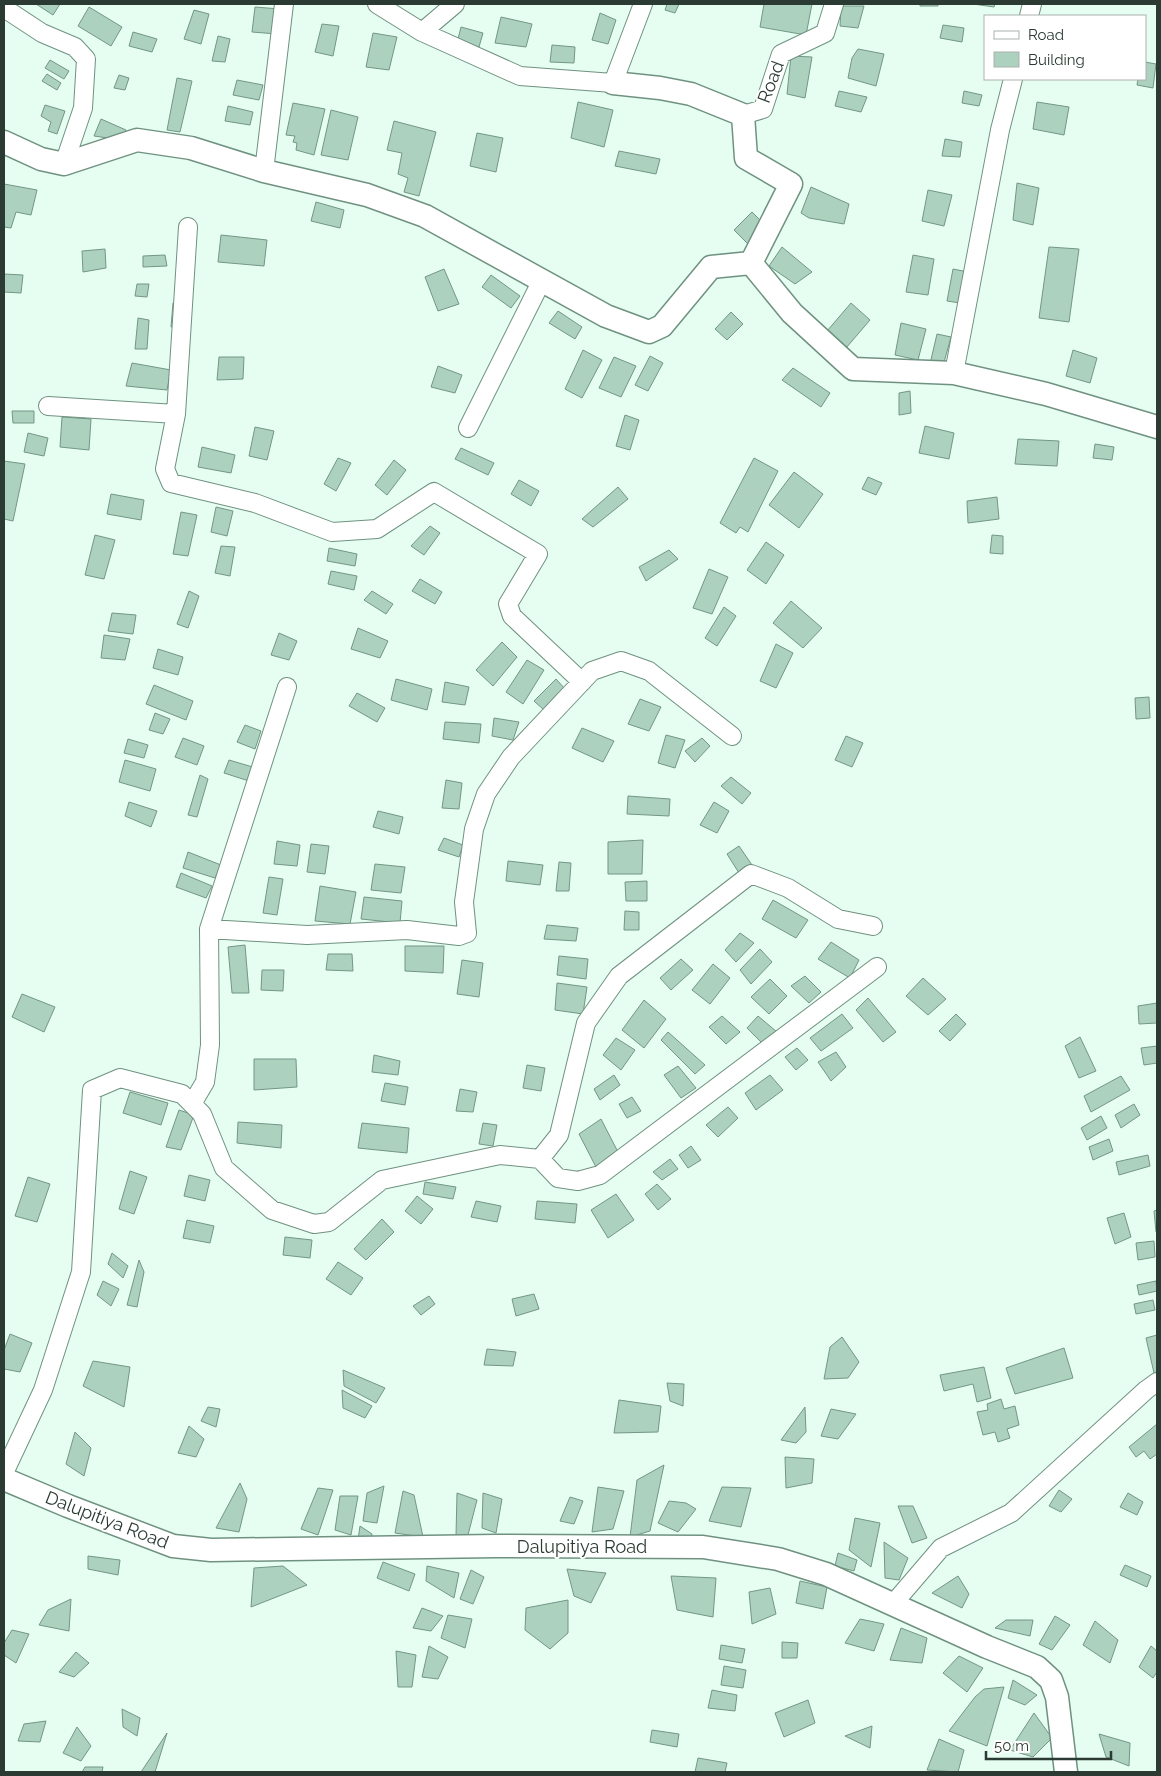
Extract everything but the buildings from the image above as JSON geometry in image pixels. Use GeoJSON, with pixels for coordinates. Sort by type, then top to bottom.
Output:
{"type":"FeatureCollection","features":[{"type":"Feature","properties":{"kind":"street"},"geometry":{"type":"LineString","coordinates":[[264,171],[284,4]]}},
{"type":"Feature","properties":{"kind":"street"},"geometry":{"type":"LineString","coordinates":[[377,4],[422,32],[520,76],[660,88],[691,94],[742,115],[746,158],[791,184],[751,263]]}},
{"type":"Feature","properties":{"kind":"street"},"geometry":{"type":"LineString","coordinates":[[422,32],[455,4]]}},
{"type":"Feature","properties":{"kind":"street"},"geometry":{"type":"LineString","coordinates":[[613,83],[643,4]]}},
{"type":"Feature","properties":{"kind":"street","name":"Road"},"geometry":{"type":"LineString","coordinates":[[742,115],[763,109],[781,54],[825,32],[834,4]]}},
{"type":"Feature","properties":{"kind":"street"},"geometry":{"type":"LineString","coordinates":[[4,8],[42,34],[75,47],[86,59],[82,108],[64,164]]}},
{"type":"Feature","properties":{"kind":"street"},"geometry":{"type":"LineString","coordinates":[[954,373],[1000,130],[1013,80]]}},
{"type":"Feature","properties":{"kind":"street"},"geometry":{"type":"LineString","coordinates":[[4,142],[41,158],[64,164],[137,140],[191,148],[264,171],[367,195],[425,216],[606,316],[650,332],[662,326],[711,267],[751,263]]}},
{"type":"Feature","properties":{"kind":"street"},"geometry":{"type":"LineString","coordinates":[[188,227],[176,414],[165,469],[172,483],[255,503],[332,532],[377,529],[434,492],[538,554],[508,604],[512,616],[582,682]]}},
{"type":"Feature","properties":{"kind":"street"},"geometry":{"type":"LineString","coordinates":[[751,263],[792,313],[854,369],[954,373],[1046,394],[1157,428]]}},
{"type":"Feature","properties":{"kind":"street"},"geometry":{"type":"LineString","coordinates":[[468,428],[542,280]]}},
{"type":"Feature","properties":{"kind":"street"},"geometry":{"type":"LineString","coordinates":[[48,406],[176,414]]}},
{"type":"Feature","properties":{"kind":"street"},"geometry":{"type":"LineString","coordinates":[[209,929],[306,935],[407,930],[459,936],[467,933],[464,902],[474,829],[486,794],[511,757],[592,671],[620,662],[649,671],[732,736]]}},
{"type":"Feature","properties":{"kind":"street"},"geometry":{"type":"LineString","coordinates":[[192,1104],[205,1082],[210,1045],[209,929],[287,686]]}},
{"type":"Feature","properties":{"kind":"street"},"geometry":{"type":"LineString","coordinates":[[540,1160],[559,1135],[586,1023],[618,976],[751,874],[788,888],[838,919],[873,926]]}},
{"type":"Feature","properties":{"kind":"street"},"geometry":{"type":"LineString","coordinates":[[4,1473],[43,1390],[81,1272],[92,1090],[120,1078],[182,1094],[202,1114],[224,1168],[272,1210],[314,1224],[329,1222],[382,1180],[500,1155],[540,1160],[558,1178],[578,1181],[600,1175],[877,968]]}},
{"type":"Feature","properties":{"kind":"street"},"geometry":{"type":"LineString","coordinates":[[893,1604],[942,1548],[1011,1513],[1157,1382]]}},
{"type":"Feature","properties":{"kind":"street","name":"Dalupitiya Road"},"geometry":{"type":"LineString","coordinates":[[4,1478],[68,1506],[173,1546],[211,1550],[496,1546],[703,1547],[778,1559],[826,1574],[987,1647],[1037,1667],[1051,1680],[1057,1697],[1066,1772]]}}]}
